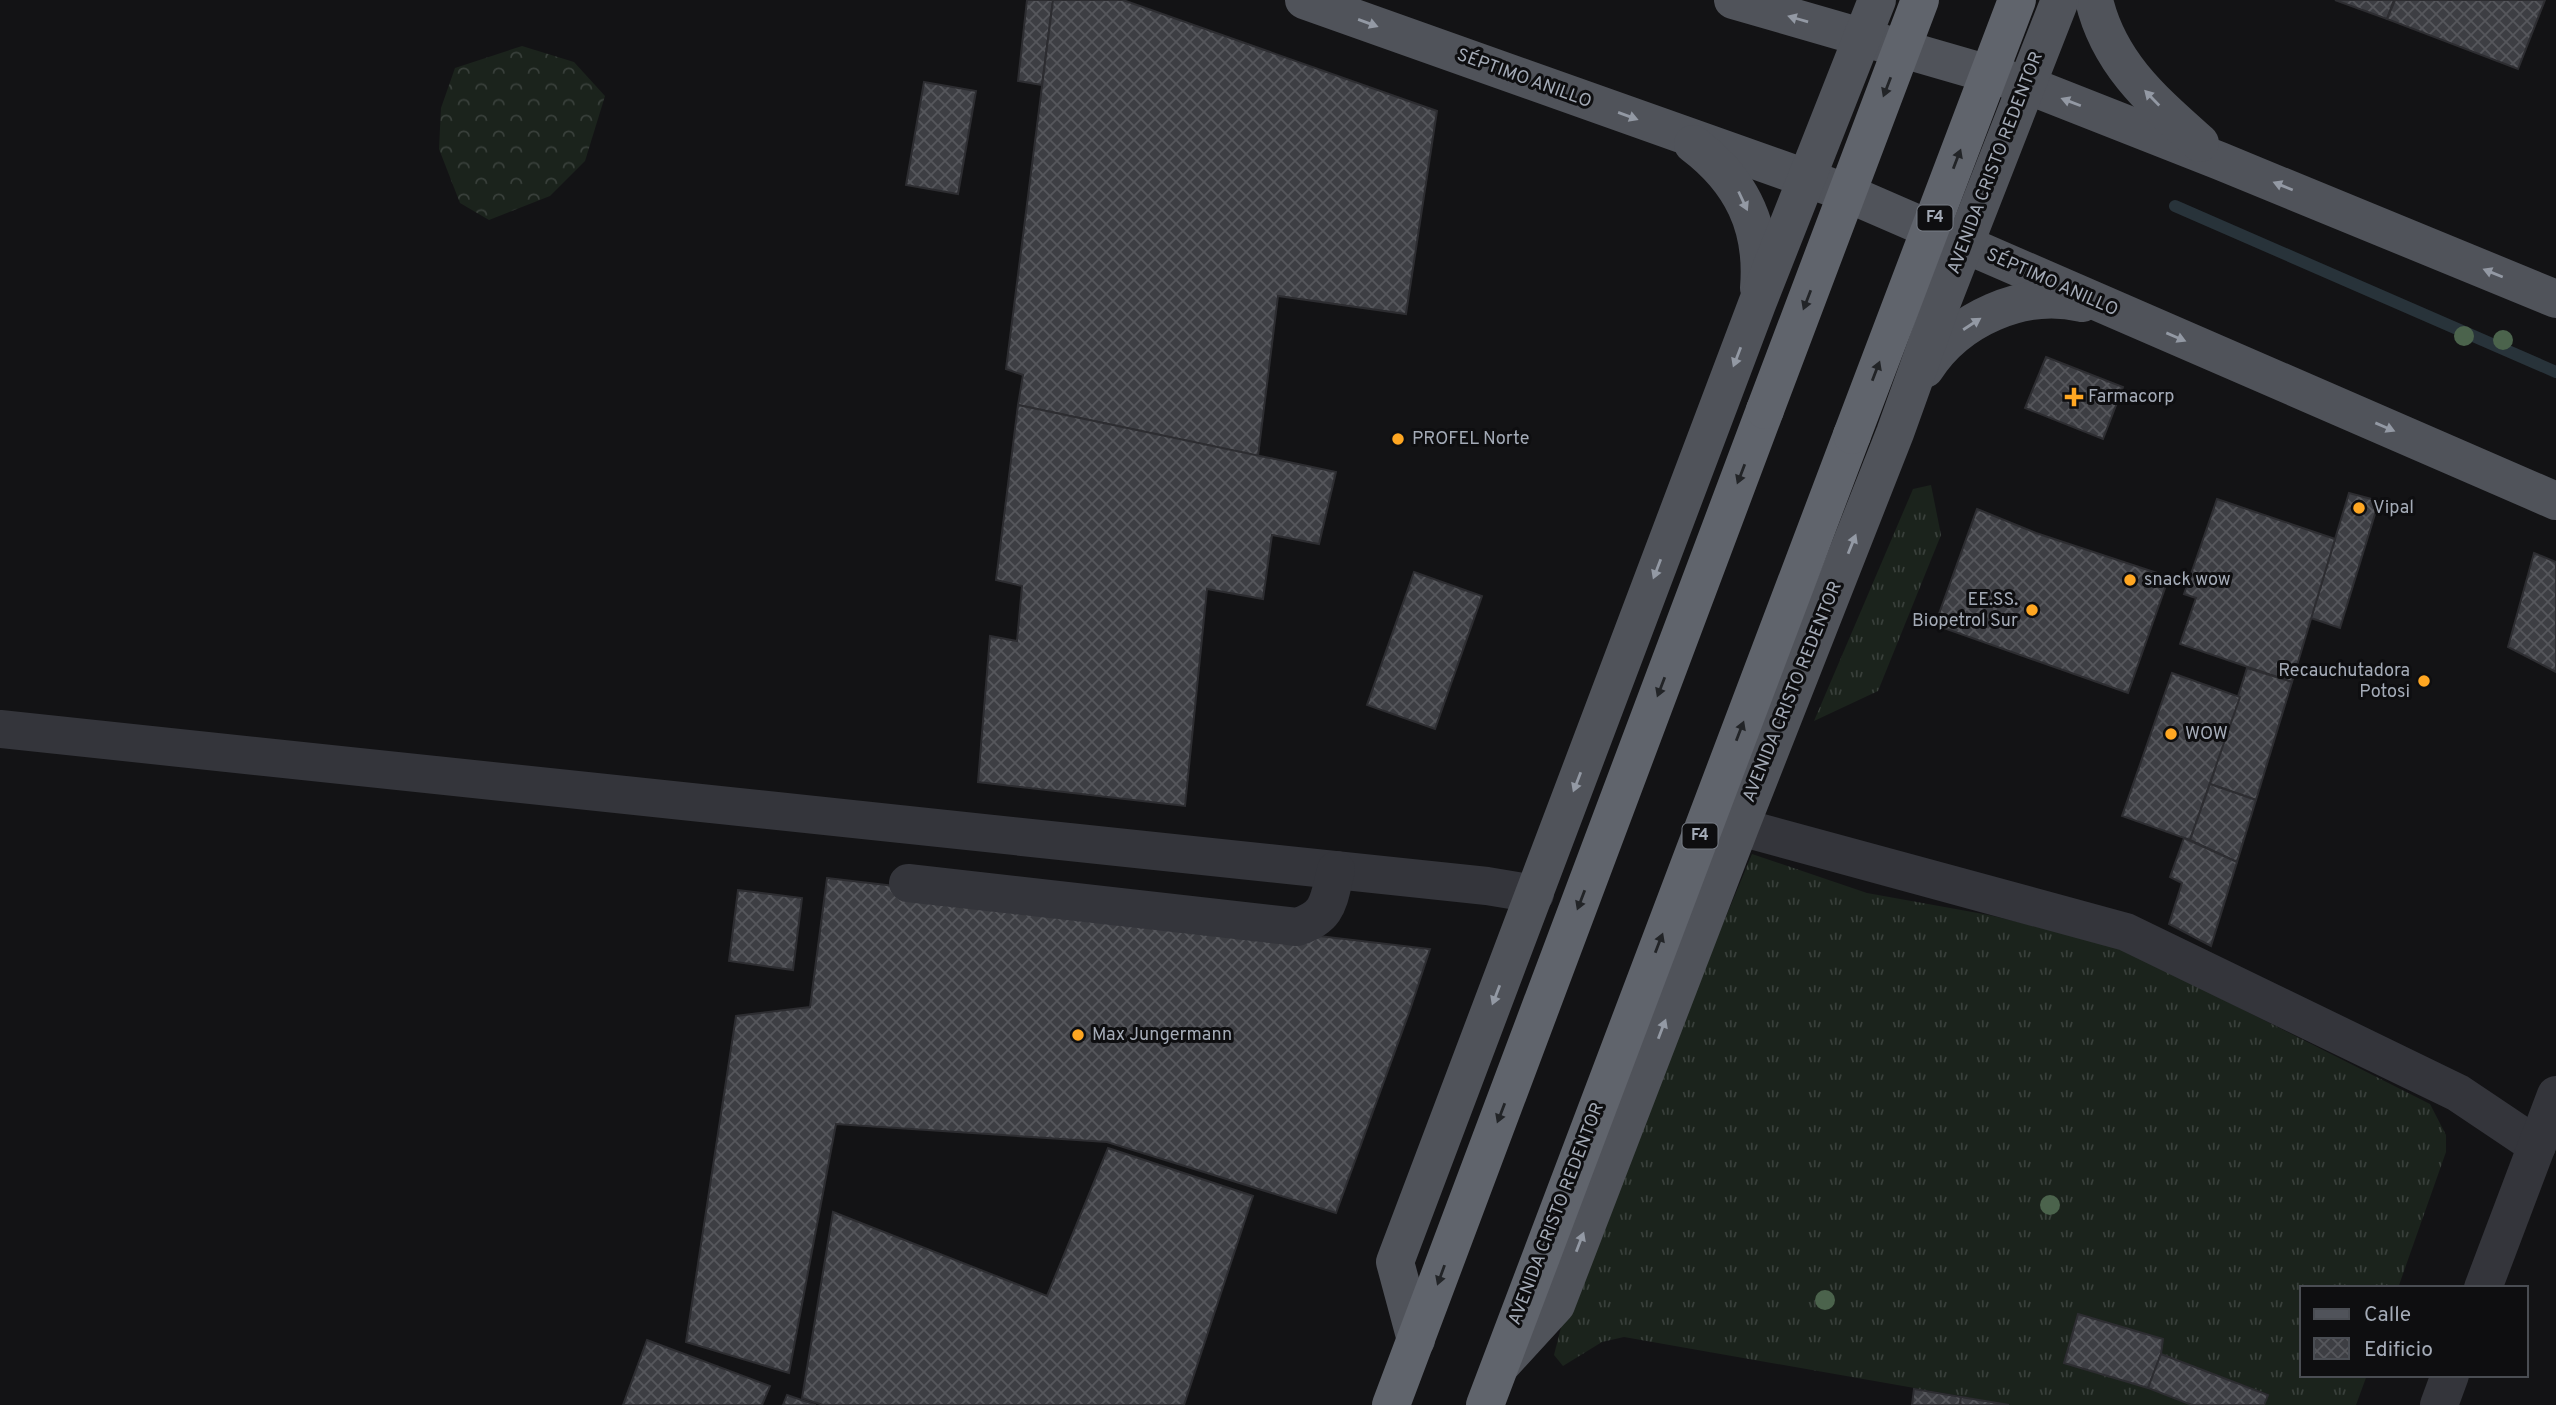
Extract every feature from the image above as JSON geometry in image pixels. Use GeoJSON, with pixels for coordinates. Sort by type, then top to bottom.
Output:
{"type":"FeatureCollection","features":[{"type":"Feature","properties":{"kind":"highway"},"geometry":{"type":"LineString","coordinates":[[1391,1405],[1920,0]]}},
{"type":"Feature","properties":{"kind":"highway","name":"AVENIDA CRISTO REDENTOR"},"geometry":{"type":"LineString","coordinates":[[1485,1405],[2017,0]]}},
{"type":"Feature","properties":{"kind":"main road","name":"SÉPTIMO ANILLO"},"geometry":{"type":"LineString","coordinates":[[1304,0],[1842,191],[2556,501]]}},
{"type":"Feature","properties":{"kind":"main road"},"geometry":{"type":"LineString","coordinates":[[1416,1340],[1395,1262],[1757,304],[1877,0]]}},
{"type":"Feature","properties":{"kind":"main road"},"geometry":{"type":"LineString","coordinates":[[1896,0],[1903,15],[1933,41],[1972,53],[2012,50],[2054,15]]}},
{"type":"Feature","properties":{"kind":"main road"},"geometry":{"type":"LineString","coordinates":[[2094,0],[2099,22],[2121,65],[2153,101],[2220,161]]}},
{"type":"Feature","properties":{"kind":"main road"},"geometry":{"type":"LineString","coordinates":[[1744,1],[2027,85],[2556,299]]}},
{"type":"Feature","properties":{"kind":"main road","name":"AVENIDA CRISTO REDENTOR"},"geometry":{"type":"LineString","coordinates":[[1499,1367],[1556,1305],[2054,15]]}},
{"type":"Feature","properties":{"kind":"main road"},"geometry":{"type":"LineString","coordinates":[[1680,135],[1712,159],[1738,189],[1755,225],[1761,265],[1757,304]]}},
{"type":"Feature","properties":{"kind":"main road"},"geometry":{"type":"LineString","coordinates":[[1780,248],[1816,226],[1858,222],[1897,236],[1927,264],[1942,302]]}},
{"type":"Feature","properties":{"kind":"main road"},"geometry":{"type":"LineString","coordinates":[[1910,391],[1936,351],[1974,320],[2018,303],[2066,299],[2113,310]]}},
{"type":"Feature","properties":{"kind":"street"},"geometry":{"type":"LineString","coordinates":[[0,729],[1487,886],[1535,894]]}},
{"type":"Feature","properties":{"kind":"street"},"geometry":{"type":"LineString","coordinates":[[1740,827],[2126,932],[2458,1093],[2537,1146]]}},
{"type":"Feature","properties":{"kind":"street"},"geometry":{"type":"LineString","coordinates":[[908,883],[1297,927],[1316,920],[1326,905],[1336,870]]}},
{"type":"Feature","properties":{"kind":"street"},"geometry":{"type":"LineString","coordinates":[[2484,1286],[2556,1095]]}},
{"type":"Feature","properties":{"kind":"street"},"geometry":{"type":"LineString","coordinates":[[2439,1405],[2450,1377]]}},
{"type":"Feature","properties":{"kind":"green space"},"geometry":{"type":"Polygon","coordinates":[[[522,46],[574,62],[605,96],[585,161],[550,196],[489,220],[460,203],[439,149],[441,108],[455,68],[522,46]]]}},
{"type":"Feature","properties":{"kind":"green space"},"geometry":{"type":"Polygon","coordinates":[[[1931,485],[1941,535],[1878,691],[1814,721],[1913,489],[1931,485]]]}},
{"type":"Feature","properties":{"kind":"green space"},"geometry":{"type":"Polygon","coordinates":[[[1752,854],[1867,893],[1989,915],[2117,946],[2430,1104],[2446,1135],[2446,1152],[2399,1286],[2300,1286],[2300,1377],[2366,1377],[2356,1405],[2264,1405],[2268,1394],[2161,1354],[2163,1339],[2079,1314],[2064,1363],[2148,1388],[2192,1405],[2011,1405],[1624,1337],[1602,1342],[1563,1366],[1554,1355],[1570,1292],[1752,854]]]}},
{"type":"Feature","properties":{"kind":"building"},"geometry":{"type":"Polygon","coordinates":[[[1027,0],[1053,0],[1042,85],[1018,81],[1027,0]]]}},
{"type":"Feature","properties":{"kind":"building"},"geometry":{"type":"Polygon","coordinates":[[[1053,0],[1123,0],[1437,111],[1406,314],[1278,296],[1258,456],[1018,405],[1023,375],[1006,369],[1053,0]]]}},
{"type":"Feature","properties":{"kind":"building"},"geometry":{"type":"Polygon","coordinates":[[[2335,0],[2394,0],[2387,19],[2335,0]]]}},
{"type":"Feature","properties":{"kind":"building"},"geometry":{"type":"Polygon","coordinates":[[[2395,0],[2545,0],[2518,69],[2387,19],[2395,0]]]}},
{"type":"Feature","properties":{"kind":"building"},"geometry":{"type":"Polygon","coordinates":[[[924,82],[976,91],[958,194],[906,185],[924,82]]]}},
{"type":"Feature","properties":{"kind":"building","name":"Farmacorp"},"geometry":{"type":"Polygon","coordinates":[[[2046,357],[2123,387],[2103,439],[2025,408],[2046,357]]]}},
{"type":"Feature","properties":{"kind":"building"},"geometry":{"type":"Polygon","coordinates":[[[1018,405],[1336,472],[1319,544],[1272,535],[1263,599],[1207,589],[1185,806],[978,782],[990,636],[1017,641],[1022,586],[996,580],[1018,405]]]}},
{"type":"Feature","properties":{"kind":"building"},"geometry":{"type":"Polygon","coordinates":[[[2349,493],[2379,501],[2340,628],[2311,618],[2349,493]]]}},
{"type":"Feature","properties":{"kind":"building"},"geometry":{"type":"Polygon","coordinates":[[[2217,499],[2335,539],[2292,682],[2180,644],[2196,598],[2184,594],[2217,499]]]}},
{"type":"Feature","properties":{"kind":"building"},"geometry":{"type":"Polygon","coordinates":[[[1977,509],[2036,533],[2169,577],[2128,693],[1935,625],[1977,509]]]}},
{"type":"Feature","properties":{"kind":"building"},"geometry":{"type":"Polygon","coordinates":[[[2534,553],[2556,562],[2556,672],[2508,647],[2534,553]]]}},
{"type":"Feature","properties":{"kind":"building"},"geometry":{"type":"Polygon","coordinates":[[[1414,572],[1482,596],[1435,729],[1367,705],[1414,572]]]}},
{"type":"Feature","properties":{"kind":"building"},"geometry":{"type":"Polygon","coordinates":[[[2247,668],[2292,682],[2256,800],[2210,784],[2247,668]]]}},
{"type":"Feature","properties":{"kind":"building"},"geometry":{"type":"Polygon","coordinates":[[[2172,673],[2240,697],[2190,840],[2122,816],[2172,673]]]}},
{"type":"Feature","properties":{"kind":"building"},"geometry":{"type":"Polygon","coordinates":[[[2210,784],[2256,800],[2237,862],[2190,840],[2210,784]]]}},
{"type":"Feature","properties":{"kind":"building"},"geometry":{"type":"Polygon","coordinates":[[[2184,838],[2237,862],[2211,946],[2169,924],[2182,883],[2170,877],[2184,838]]]}},
{"type":"Feature","properties":{"kind":"building"},"geometry":{"type":"Polygon","coordinates":[[[827,878],[1430,949],[1336,1213],[1107,1142],[836,1124],[789,1373],[686,1342],[736,1016],[810,1007],[827,878]]]}},
{"type":"Feature","properties":{"kind":"building"},"geometry":{"type":"Polygon","coordinates":[[[738,890],[802,898],[793,970],[729,961],[738,890]]]}},
{"type":"Feature","properties":{"kind":"building"},"geometry":{"type":"Polygon","coordinates":[[[1108,1148],[1253,1196],[1184,1405],[823,1405],[802,1398],[833,1212],[1047,1296],[1108,1148]]]}},
{"type":"Feature","properties":{"kind":"building"},"geometry":{"type":"Polygon","coordinates":[[[2078,1314],[2163,1339],[2161,1354],[2148,1388],[2064,1363],[2078,1314]]]}},
{"type":"Feature","properties":{"kind":"building"},"geometry":{"type":"Polygon","coordinates":[[[647,1340],[770,1386],[762,1405],[623,1405],[647,1340]]]}},
{"type":"Feature","properties":{"kind":"building"},"geometry":{"type":"Polygon","coordinates":[[[2161,1354],[2268,1395],[2264,1405],[2192,1405],[2148,1388],[2161,1354]]]}},
{"type":"Feature","properties":{"kind":"building"},"geometry":{"type":"Polygon","coordinates":[[[1914,1389],[1961,1397],[1960,1405],[1912,1405],[1914,1389]]]}},
{"type":"Feature","properties":{"kind":"building"},"geometry":{"type":"Polygon","coordinates":[[[787,1395],[816,1405],[783,1405],[787,1395]]]}},
{"type":"Feature","properties":{"kind":"building"},"geometry":{"type":"Polygon","coordinates":[[[1961,1397],[2009,1405],[1960,1405],[1961,1397]]]}},
{"type":"Feature","properties":{"kind":"waterway"},"geometry":{"type":"LineString","coordinates":[[2175,206],[2556,372]]}},
{"type":"Feature","properties":{"kind":"place","name":"Farmacorp"},"geometry":{"type":"Point","coordinates":[2074,397]}},
{"type":"Feature","properties":{"kind":"place","name":"PROFEL Norte"},"geometry":{"type":"Point","coordinates":[1398,439]}},
{"type":"Feature","properties":{"kind":"place","name":"Vipal"},"geometry":{"type":"Point","coordinates":[2359,508]}},
{"type":"Feature","properties":{"kind":"place","name":"snack wow"},"geometry":{"type":"Point","coordinates":[2130,580]}},
{"type":"Feature","properties":{"kind":"place","name":"EE.SS. Biopetrol Sur"},"geometry":{"type":"Point","coordinates":[2032,610]}},
{"type":"Feature","properties":{"kind":"place","name":"Recauchutadora Potosi"},"geometry":{"type":"Point","coordinates":[2424,681]}},
{"type":"Feature","properties":{"kind":"place","name":"WOW"},"geometry":{"type":"Point","coordinates":[2171,734]}},
{"type":"Feature","properties":{"kind":"place","name":"Max Jungermann"},"geometry":{"type":"Point","coordinates":[1078,1035]}}]}
